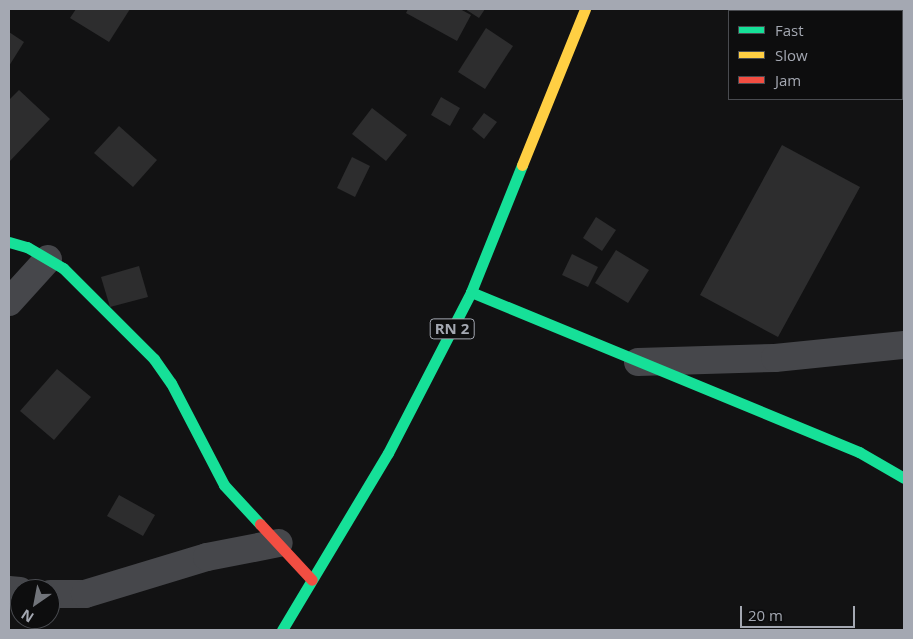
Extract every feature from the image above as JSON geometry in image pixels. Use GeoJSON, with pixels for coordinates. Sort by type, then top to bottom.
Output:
{"type":"FeatureCollection","features":[{"type":"Feature","properties":{"kind":"street","name":"RN 2"},"geometry":{"type":"LineString","coordinates":[[282,630],[388,453],[470,292],[585,9]]}},
{"type":"Feature","properties":{"kind":"street"},"geometry":{"type":"LineString","coordinates":[[9,242],[48,259],[63,268],[164,372],[224,485],[312,580]]}},
{"type":"Feature","properties":{"kind":"street"},"geometry":{"type":"LineString","coordinates":[[9,302],[48,259]]}},
{"type":"Feature","properties":{"kind":"street"},"geometry":{"type":"LineString","coordinates":[[470,292],[859,452],[904,478]]}},
{"type":"Feature","properties":{"kind":"street"},"geometry":{"type":"LineString","coordinates":[[638,362],[775,358],[904,345]]}},
{"type":"Feature","properties":{"kind":"street"},"geometry":{"type":"LineString","coordinates":[[60,594],[85,594],[207,557],[279,543]]}},
{"type":"Feature","properties":{"kind":"building"},"geometry":{"type":"Polygon","coordinates":[[[76,9],[130,9],[109,42],[70,18],[76,9]]]}},
{"type":"Feature","properties":{"kind":"building"},"geometry":{"type":"Polygon","coordinates":[[[408,9],[460,9],[471,15],[457,41],[406,13],[408,9]]]}},
{"type":"Feature","properties":{"kind":"building"},"geometry":{"type":"Polygon","coordinates":[[[465,9],[485,9],[479,18],[465,9]]]}},
{"type":"Feature","properties":{"kind":"building"},"geometry":{"type":"Polygon","coordinates":[[[904,13],[904,54],[903,54],[904,13]]]}},
{"type":"Feature","properties":{"kind":"building"},"geometry":{"type":"Polygon","coordinates":[[[486,28],[513,46],[485,89],[458,72],[486,28]]]}},
{"type":"Feature","properties":{"kind":"building"},"geometry":{"type":"Polygon","coordinates":[[[9,32],[24,42],[9,66],[9,32]]]}},
{"type":"Feature","properties":{"kind":"building"},"geometry":{"type":"Polygon","coordinates":[[[19,90],[50,119],[9,162],[9,100],[19,90]]]}},
{"type":"Feature","properties":{"kind":"building"},"geometry":{"type":"Polygon","coordinates":[[[441,97],[460,108],[450,126],[431,115],[441,97]]]}},
{"type":"Feature","properties":{"kind":"building"},"geometry":{"type":"Polygon","coordinates":[[[372,108],[407,135],[386,161],[352,134],[372,108]]]}},
{"type":"Feature","properties":{"kind":"building"},"geometry":{"type":"Polygon","coordinates":[[[484,113],[497,122],[484,139],[472,129],[484,113]]]}},
{"type":"Feature","properties":{"kind":"building"},"geometry":{"type":"Polygon","coordinates":[[[119,126],[157,160],[133,187],[94,153],[119,126]]]}},
{"type":"Feature","properties":{"kind":"building"},"geometry":{"type":"Polygon","coordinates":[[[782,145],[860,187],[778,337],[700,295],[782,145]]]}},
{"type":"Feature","properties":{"kind":"building"},"geometry":{"type":"Polygon","coordinates":[[[352,157],[370,166],[355,197],[337,188],[352,157]]]}},
{"type":"Feature","properties":{"kind":"building"},"geometry":{"type":"Polygon","coordinates":[[[596,217],[616,230],[602,251],[583,238],[596,217]]]}},
{"type":"Feature","properties":{"kind":"building"},"geometry":{"type":"Polygon","coordinates":[[[616,250],[649,270],[628,303],[595,283],[616,250]]]}},
{"type":"Feature","properties":{"kind":"building"},"geometry":{"type":"Polygon","coordinates":[[[572,254],[598,267],[588,287],[562,275],[572,254]]]}},
{"type":"Feature","properties":{"kind":"building"},"geometry":{"type":"Polygon","coordinates":[[[139,266],[148,297],[110,307],[101,277],[139,266]]]}},
{"type":"Feature","properties":{"kind":"building"},"geometry":{"type":"Polygon","coordinates":[[[57,369],[91,397],[54,440],[20,411],[57,369]]]}},
{"type":"Feature","properties":{"kind":"building"},"geometry":{"type":"Polygon","coordinates":[[[119,495],[155,515],[143,536],[107,516],[119,495]]]}},
{"type":"Feature","properties":{"kind":"traffic: fast"},"geometry":{"type":"LineString","coordinates":[[282,630],[388,453],[471,292],[522,165]]}},
{"type":"Feature","properties":{"kind":"traffic: fast"},"geometry":{"type":"LineString","coordinates":[[9,242],[27,247],[63,268],[154,359],[171,383],[224,485],[260,524]]}},
{"type":"Feature","properties":{"kind":"traffic: fast"},"geometry":{"type":"LineString","coordinates":[[471,292],[859,452],[904,478]]}},
{"type":"Feature","properties":{"kind":"traffic: slow"},"geometry":{"type":"LineString","coordinates":[[522,165],[585,9]]}},
{"type":"Feature","properties":{"kind":"traffic: jam"},"geometry":{"type":"LineString","coordinates":[[260,524],[312,580]]}}]}
